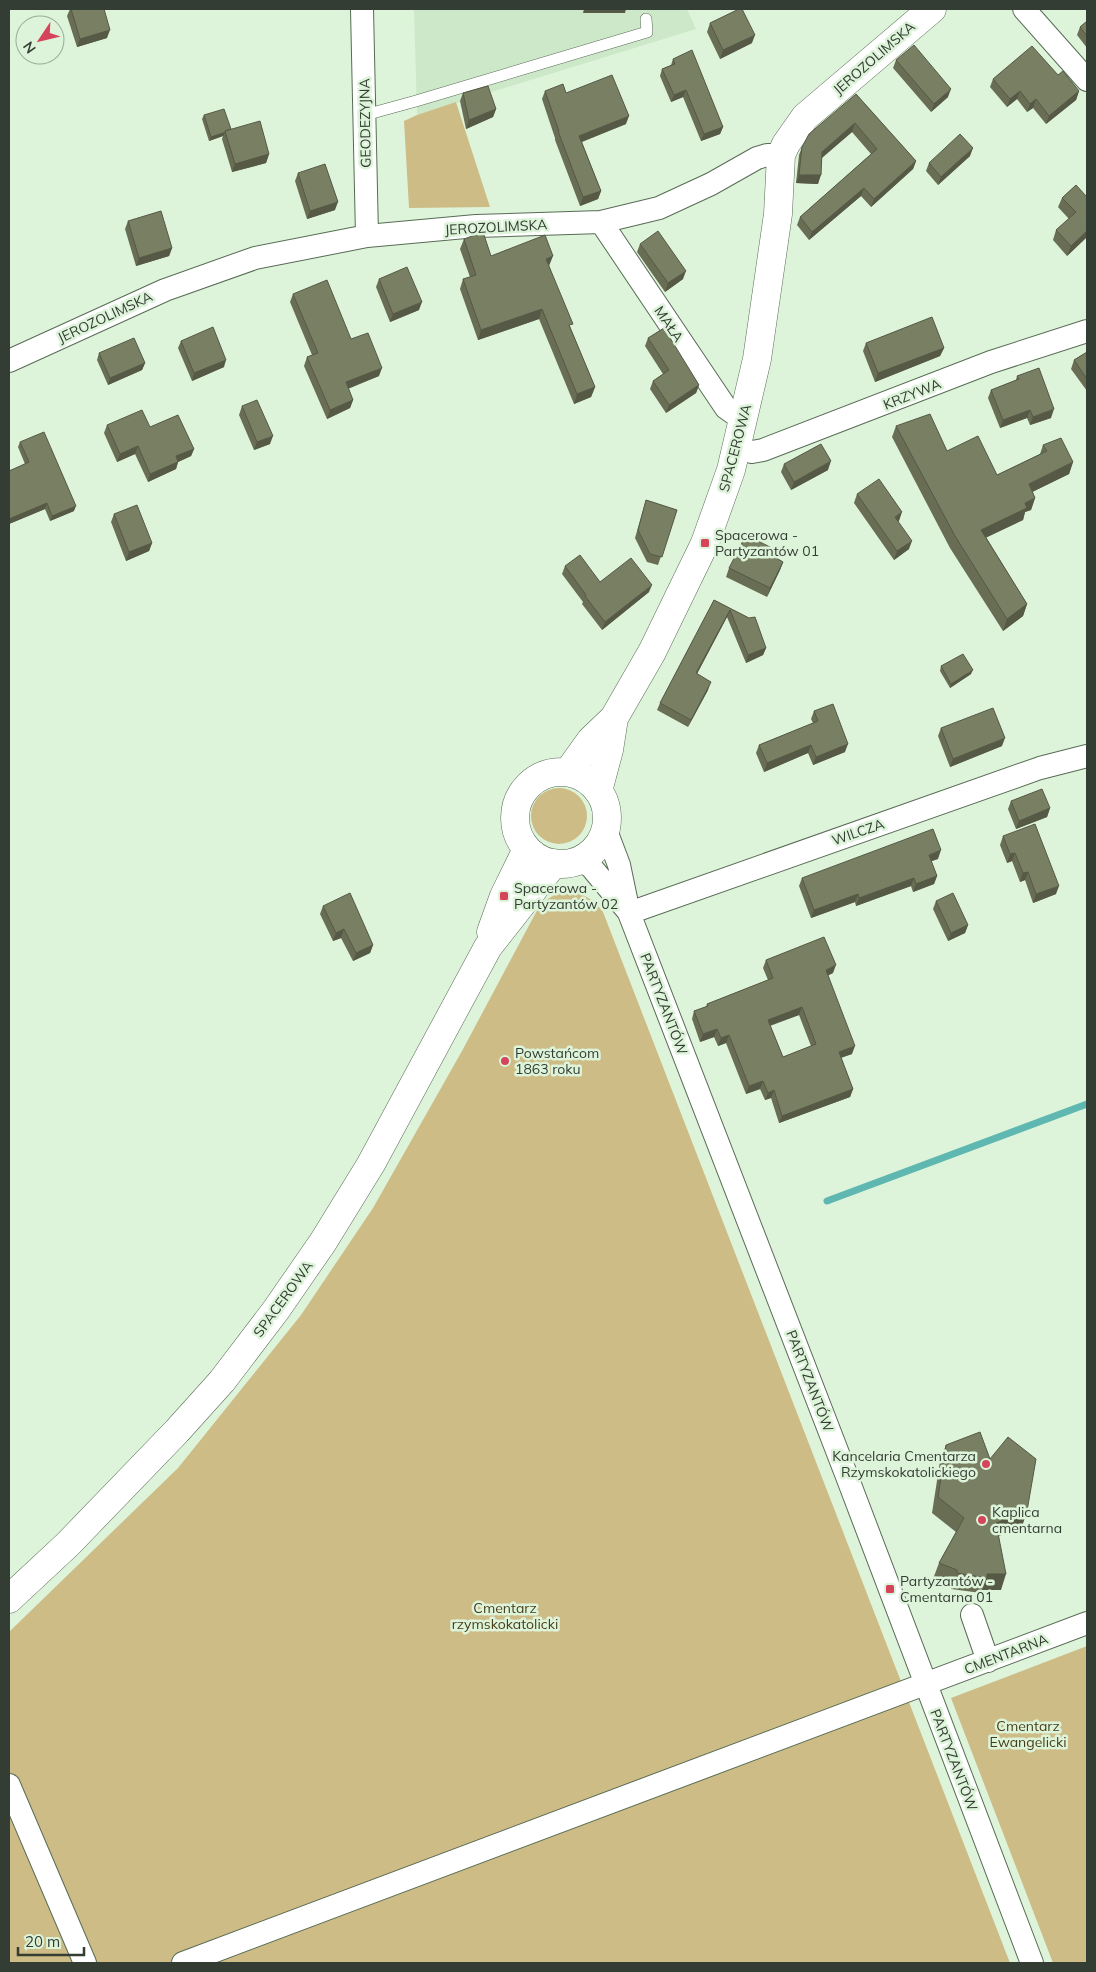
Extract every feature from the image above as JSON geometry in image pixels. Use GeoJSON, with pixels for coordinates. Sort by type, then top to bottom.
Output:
{"type":"FeatureCollection","features":[{"type":"Feature","properties":{"kind":"street","name":"GEODEZYJNA"},"geometry":{"type":"LineString","coordinates":[[362,9],[367,236]]}},
{"type":"Feature","properties":{"kind":"street","name":"JEROZOLIMSKA"},"geometry":{"type":"LineString","coordinates":[[9,361],[165,290],[255,258],[367,236],[476,226],[600,222],[659,208],[711,184],[757,158],[767,155],[781,155],[791,134],[805,117],[932,9]]}},
{"type":"Feature","properties":{"kind":"street"},"geometry":{"type":"LineString","coordinates":[[1024,9],[1087,80]]}},
{"type":"Feature","properties":{"kind":"street","name":"SPACEROWA"},"geometry":{"type":"LineString","coordinates":[[568,772],[592,740],[614,718],[652,652],[702,552],[731,470],[757,359],[780,187],[781,155]]}},
{"type":"Feature","properties":{"kind":"street","name":"MAŁA"},"geometry":{"type":"LineString","coordinates":[[600,222],[726,408],[743,420]]}},
{"type":"Feature","properties":{"kind":"street","name":"KRZYWA"},"geometry":{"type":"LineString","coordinates":[[737,449],[752,452],[763,450],[991,362],[1087,331]]}},
{"type":"Feature","properties":{"kind":"street","name":"SPACEROWA"},"geometry":{"type":"LineString","coordinates":[[598,791],[609,750],[614,718]]}},
{"type":"Feature","properties":{"kind":"street","name":"WILCZA"},"geometry":{"type":"LineString","coordinates":[[629,912],[1040,768],[1087,756]]}},
{"type":"Feature","properties":{"kind":"street"},"geometry":{"type":"LineString","coordinates":[[554,772],[568,772],[590,782],[598,791],[604,802],[607,815],[605,828],[597,846],[581,859],[573,862],[554,863],[540,858],[527,849],[519,838],[515,824],[520,796],[529,784],[540,776],[554,772]]}},
{"type":"Feature","properties":{"kind":"street","name":"PARTYZANTÓW"},"geometry":{"type":"LineString","coordinates":[[605,828],[619,865],[629,912],[1032,1963]]}},
{"type":"Feature","properties":{"kind":"street","name":"SPACEROWA"},"geometry":{"type":"LineString","coordinates":[[488,947],[492,925],[527,849]]}},
{"type":"Feature","properties":{"kind":"street","name":"PARTYZANTÓW"},"geometry":{"type":"LineString","coordinates":[[581,859],[592,868],[629,912]]}},
{"type":"Feature","properties":{"kind":"street","name":"SPACEROWA"},"geometry":{"type":"LineString","coordinates":[[9,1599],[68,1544],[183,1424],[222,1381],[276,1310],[323,1242],[371,1164],[488,947],[554,863]]}},
{"type":"Feature","properties":{"kind":"street"},"geometry":{"type":"LineString","coordinates":[[972,1615],[988,1661]]}},
{"type":"Feature","properties":{"kind":"street","name":"CMENTARNA"},"geometry":{"type":"LineString","coordinates":[[183,1963],[1087,1623]]}},
{"type":"Feature","properties":{"kind":"street"},"geometry":{"type":"LineString","coordinates":[[9,1785],[85,1963]]}},
{"type":"Feature","properties":{"kind":"lane"},"geometry":{"type":"LineString","coordinates":[[365,114],[416,101],[647,32],[646,19]]}},
{"type":"Feature","properties":{"kind":"shaded area"},"geometry":{"type":"Polygon","coordinates":[[[414,9],[687,9],[696,29],[417,115],[414,9]]]}},
{"type":"Feature","properties":{"kind":"green space"},"geometry":{"type":"Polygon","coordinates":[[[456,102],[490,207],[409,208],[404,121],[456,102]]]}},
{"type":"Feature","properties":{"kind":"green space"},"geometry":{"type":"Polygon","coordinates":[[[553,788],[565,788],[575,792],[583,800],[587,816],[583,832],[575,840],[565,844],[553,844],[543,840],[535,832],[531,822],[531,810],[535,800],[543,792],[553,788]]]}},
{"type":"Feature","properties":{"kind":"green space","name":"Cmentarz rzymskokatolicki"},"geometry":{"type":"Polygon","coordinates":[[[578,893],[587,897],[603,912],[1010,1963],[9,1963],[9,1632],[178,1468],[301,1315],[373,1208],[462,1051],[541,903],[556,894],[578,893]]]}},
{"type":"Feature","properties":{"kind":"green space","name":"Cmentarz Ewangelicki"},"geometry":{"type":"Polygon","coordinates":[[[1087,1646],[1087,1963],[1053,1963],[951,1698],[1087,1646]]]}},
{"type":"Feature","properties":{"kind":"building"},"geometry":{"type":"Polygon","coordinates":[[[71,9],[104,9],[110,30],[80,39],[71,9]]]}},
{"type":"Feature","properties":{"kind":"building"},"geometry":{"type":"Polygon","coordinates":[[[742,9],[755,35],[723,50],[710,23],[742,9]]]}},
{"type":"Feature","properties":{"kind":"building"},"geometry":{"type":"Polygon","coordinates":[[[1087,21],[1087,36],[1080,27],[1087,21]]]}},
{"type":"Feature","properties":{"kind":"building"},"geometry":{"type":"Polygon","coordinates":[[[914,45],[951,89],[934,104],[896,60],[914,45]]]}},
{"type":"Feature","properties":{"kind":"building"},"geometry":{"type":"Polygon","coordinates":[[[1032,46],[1058,75],[1063,71],[1079,91],[1049,116],[1036,99],[1030,104],[1020,91],[1010,99],[993,79],[1032,46]]]}},
{"type":"Feature","properties":{"kind":"building"},"geometry":{"type":"Polygon","coordinates":[[[692,50],[723,127],[704,134],[686,90],[674,95],[662,69],[675,64],[673,59],[692,50]]]}},
{"type":"Feature","properties":{"kind":"building"},"geometry":{"type":"Polygon","coordinates":[[[612,75],[629,116],[579,136],[601,191],[583,197],[545,91],[563,84],[566,93],[612,75]]]}},
{"type":"Feature","properties":{"kind":"building"},"geometry":{"type":"Polygon","coordinates":[[[488,86],[496,109],[469,120],[463,93],[488,86]]]}},
{"type":"Feature","properties":{"kind":"building"},"geometry":{"type":"Polygon","coordinates":[[[856,94],[916,161],[874,199],[864,188],[812,232],[800,217],[877,149],[855,123],[822,152],[821,175],[799,175],[802,147],[809,134],[856,94]]]}},
{"type":"Feature","properties":{"kind":"building"},"geometry":{"type":"Polygon","coordinates":[[[224,109],[231,129],[211,137],[204,115],[224,109]]]}},
{"type":"Feature","properties":{"kind":"building"},"geometry":{"type":"Polygon","coordinates":[[[260,121],[269,154],[235,164],[225,131],[260,121]]]}},
{"type":"Feature","properties":{"kind":"building"},"geometry":{"type":"Polygon","coordinates":[[[960,134],[973,148],[941,177],[929,163],[960,134]]]}},
{"type":"Feature","properties":{"kind":"building"},"geometry":{"type":"Polygon","coordinates":[[[325,164],[338,202],[310,211],[298,173],[325,164]]]}},
{"type":"Feature","properties":{"kind":"building"},"geometry":{"type":"Polygon","coordinates":[[[1076,185],[1087,197],[1087,231],[1071,246],[1056,230],[1076,212],[1062,198],[1076,185]]]}},
{"type":"Feature","properties":{"kind":"building"},"geometry":{"type":"Polygon","coordinates":[[[161,211],[172,248],[139,258],[128,221],[161,211]]]}},
{"type":"Feature","properties":{"kind":"building"},"geometry":{"type":"Polygon","coordinates":[[[658,231],[686,271],[668,283],[640,244],[658,231]]]}},
{"type":"Feature","properties":{"kind":"building"},"geometry":{"type":"Polygon","coordinates":[[[483,232],[491,256],[545,235],[553,256],[546,259],[573,324],[569,325],[595,387],[577,394],[542,309],[481,330],[463,279],[476,275],[464,239],[483,232]]]}},
{"type":"Feature","properties":{"kind":"building"},"geometry":{"type":"Polygon","coordinates":[[[407,267],[422,302],[393,314],[379,279],[407,267]]]}},
{"type":"Feature","properties":{"kind":"building"},"geometry":{"type":"Polygon","coordinates":[[[327,280],[351,339],[368,333],[382,368],[346,382],[353,400],[330,410],[307,357],[318,353],[293,294],[327,280]]]}},
{"type":"Feature","properties":{"kind":"building"},"geometry":{"type":"Polygon","coordinates":[[[932,317],[944,348],[878,373],[866,343],[932,317]]]}},
{"type":"Feature","properties":{"kind":"building"},"geometry":{"type":"Polygon","coordinates":[[[213,327],[226,360],[194,373],[181,341],[213,327]]]}},
{"type":"Feature","properties":{"kind":"building"},"geometry":{"type":"Polygon","coordinates":[[[664,328],[699,385],[669,405],[653,381],[669,370],[648,338],[664,328]]]}},
{"type":"Feature","properties":{"kind":"building"},"geometry":{"type":"Polygon","coordinates":[[[134,338],[145,363],[110,378],[99,353],[134,338]]]}},
{"type":"Feature","properties":{"kind":"building"},"geometry":{"type":"Polygon","coordinates":[[[1087,352],[1087,379],[1074,360],[1087,352]]]}},
{"type":"Feature","properties":{"kind":"building"},"geometry":{"type":"Polygon","coordinates":[[[1039,368],[1054,409],[1033,417],[1030,410],[1003,420],[991,390],[1019,379],[1017,376],[1039,368]]]}},
{"type":"Feature","properties":{"kind":"building"},"geometry":{"type":"Polygon","coordinates":[[[257,400],[273,436],[257,442],[242,406],[257,400]]]}},
{"type":"Feature","properties":{"kind":"building"},"geometry":{"type":"Polygon","coordinates":[[[142,410],[150,427],[178,415],[194,449],[176,456],[178,462],[150,474],[138,446],[120,454],[107,425],[142,410]]]}},
{"type":"Feature","properties":{"kind":"building"},"geometry":{"type":"Polygon","coordinates":[[[930,414],[947,451],[978,436],[997,475],[1047,451],[1043,445],[1061,438],[1073,462],[1029,484],[1035,498],[1025,503],[1027,508],[981,530],[1027,604],[1007,619],[955,536],[896,426],[930,414]]]}},
{"type":"Feature","properties":{"kind":"building"},"geometry":{"type":"Polygon","coordinates":[[[44,432],[76,506],[52,516],[47,503],[9,519],[9,471],[29,462],[20,442],[44,432]]]}},
{"type":"Feature","properties":{"kind":"building"},"geometry":{"type":"Polygon","coordinates":[[[821,444],[831,461],[794,482],[784,464],[821,444]]]}},
{"type":"Feature","properties":{"kind":"building"},"geometry":{"type":"Polygon","coordinates":[[[879,479],[902,512],[895,517],[912,541],[897,551],[857,494],[879,479]]]}},
{"type":"Feature","properties":{"kind":"building"},"geometry":{"type":"Polygon","coordinates":[[[646,500],[677,510],[662,557],[650,554],[638,530],[646,500]]]}},
{"type":"Feature","properties":{"kind":"building"},"geometry":{"type":"Polygon","coordinates":[[[137,505],[152,543],[129,552],[114,514],[137,505]]]}},
{"type":"Feature","properties":{"kind":"building"},"geometry":{"type":"Polygon","coordinates":[[[746,535],[776,550],[773,556],[783,562],[770,588],[729,568],[746,535]]]}},
{"type":"Feature","properties":{"kind":"building"},"geometry":{"type":"Polygon","coordinates":[[[580,555],[600,582],[631,558],[652,585],[605,622],[565,566],[580,555]]]}},
{"type":"Feature","properties":{"kind":"building"},"geometry":{"type":"Polygon","coordinates":[[[714,600],[749,618],[755,617],[766,648],[748,655],[730,610],[696,673],[711,682],[691,720],[660,703],[714,600]]]}},
{"type":"Feature","properties":{"kind":"building"},"geometry":{"type":"Polygon","coordinates":[[[963,654],[973,670],[951,684],[941,666],[963,654]]]}},
{"type":"Feature","properties":{"kind":"building"},"geometry":{"type":"Polygon","coordinates":[[[833,704],[848,744],[816,757],[811,745],[767,763],[759,745],[818,721],[814,711],[833,704]]]}},
{"type":"Feature","properties":{"kind":"building"},"geometry":{"type":"Polygon","coordinates":[[[993,708],[1005,738],[953,759],[941,728],[993,708]]]}},
{"type":"Feature","properties":{"kind":"building"},"geometry":{"type":"Polygon","coordinates":[[[1042,789],[1050,808],[1019,821],[1011,801],[1042,789]]]}},
{"type":"Feature","properties":{"kind":"building"},"geometry":{"type":"Polygon","coordinates":[[[1035,824],[1059,886],[1036,894],[1028,872],[1023,873],[1015,853],[1010,854],[1003,836],[1035,824]]]}},
{"type":"Feature","properties":{"kind":"building"},"geometry":{"type":"Polygon","coordinates":[[[933,829],[941,850],[929,855],[937,876],[916,884],[914,878],[859,898],[858,894],[814,910],[802,878],[933,829]]]}},
{"type":"Feature","properties":{"kind":"building"},"geometry":{"type":"Polygon","coordinates":[[[350,893],[373,945],[356,953],[344,929],[336,933],[323,906],[350,893]]]}},
{"type":"Feature","properties":{"kind":"building"},"geometry":{"type":"Polygon","coordinates":[[[953,893],[968,925],[951,933],[936,901],[953,893]]]}},
{"type":"Feature","properties":{"kind":"building"},"geometry":{"type":"Polygon","coordinates":[[[824,937],[836,965],[826,970],[855,1046],[839,1052],[853,1089],[782,1116],[774,1090],[768,1093],[763,1081],[749,1086],[729,1035],[721,1038],[717,1029],[703,1034],[694,1011],[773,978],[766,960],[824,937]],[[802,1007],[768,1020],[783,1057],[816,1044],[802,1007]]]}},
{"type":"Feature","properties":{"kind":"building","name":"Kaplica cmentarna"},"geometry":{"type":"Polygon","coordinates":[[[980,1432],[990,1459],[1008,1437],[1036,1459],[1027,1511],[996,1523],[1006,1574],[987,1574],[987,1578],[957,1573],[957,1570],[939,1563],[964,1518],[938,1497],[946,1445],[980,1432]]]}},
{"type":"Feature","properties":{"kind":"waterway"},"geometry":{"type":"LineString","coordinates":[[827,1201],[1087,1104]]}},
{"type":"Feature","properties":{"kind":"place","name":"Spacerowa - Partyzantów 01"},"geometry":{"type":"Point","coordinates":[705,543]}},
{"type":"Feature","properties":{"kind":"place","name":"Spacerowa - Partyzantów 02"},"geometry":{"type":"Point","coordinates":[504,896]}},
{"type":"Feature","properties":{"kind":"place","name":"Powstańcom 1863 roku"},"geometry":{"type":"Point","coordinates":[505,1061]}},
{"type":"Feature","properties":{"kind":"place","name":"Kancelaria Cmentarza Rzymskokatolickiego"},"geometry":{"type":"Point","coordinates":[986,1464]}},
{"type":"Feature","properties":{"kind":"place","name":"Kaplica cmentarna"},"geometry":{"type":"Point","coordinates":[982,1520]}},
{"type":"Feature","properties":{"kind":"place","name":"Partyzantów - Cmentarna 01"},"geometry":{"type":"Point","coordinates":[890,1589]}}]}
